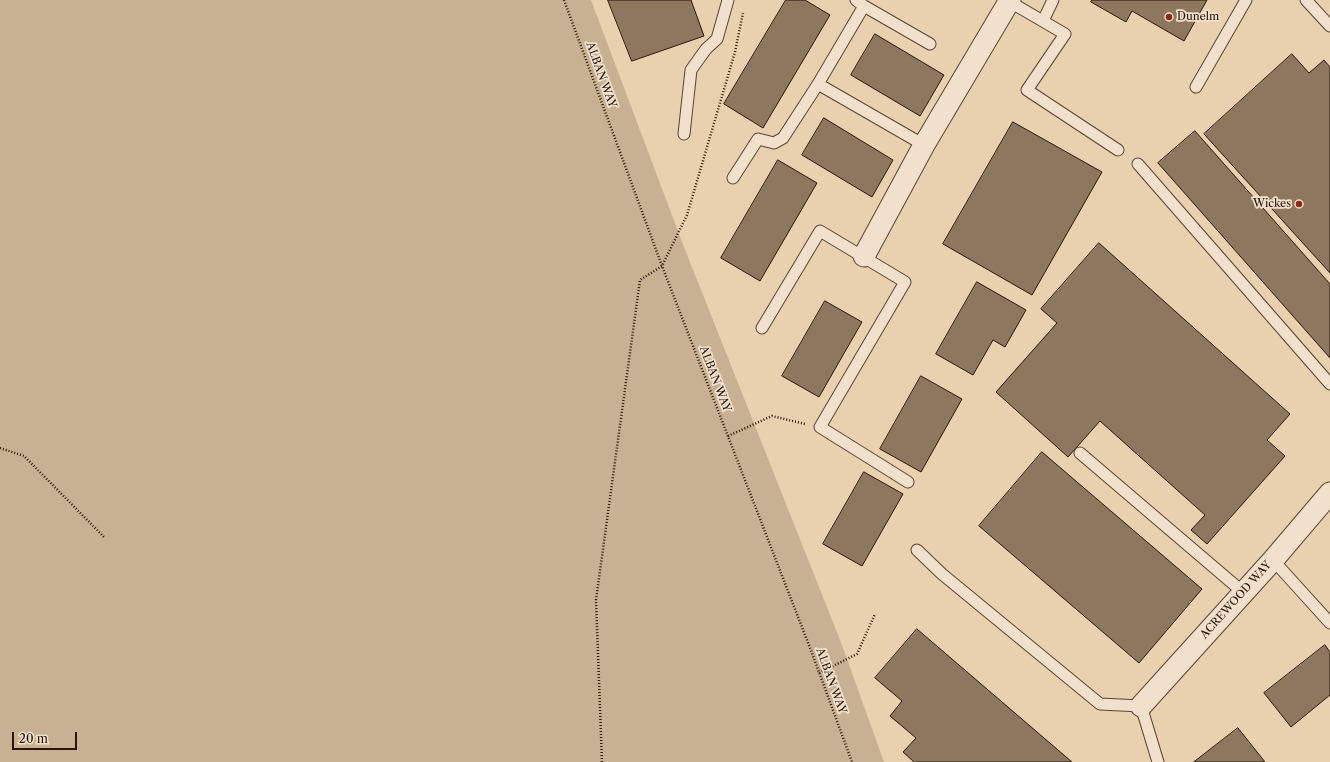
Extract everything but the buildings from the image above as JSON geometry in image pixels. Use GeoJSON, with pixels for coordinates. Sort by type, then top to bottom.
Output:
{"type":"FeatureCollection","features":[{"type":"Feature","properties":{"kind":"street"},"geometry":{"type":"LineString","coordinates":[[864,256],[924,145],[1010,1]]}},
{"type":"Feature","properties":{"kind":"street","name":"ACREWOOD WAY"},"geometry":{"type":"LineString","coordinates":[[1141,706],[1244,593],[1330,492]]}},
{"type":"Feature","properties":{"kind":"lane"},"geometry":{"type":"LineString","coordinates":[[684,134],[691,70],[706,49],[717,39],[728,0]]}},
{"type":"Feature","properties":{"kind":"lane"},"geometry":{"type":"LineString","coordinates":[[1043,21],[1053,0]]}},
{"type":"Feature","properties":{"kind":"lane"},"geometry":{"type":"LineString","coordinates":[[1196,87],[1246,0]]}},
{"type":"Feature","properties":{"kind":"lane"},"geometry":{"type":"LineString","coordinates":[[1306,0],[1330,26]]}},
{"type":"Feature","properties":{"kind":"lane"},"geometry":{"type":"LineString","coordinates":[[1010,1],[1065,34],[1027,90],[1118,150]]}},
{"type":"Feature","properties":{"kind":"lane"},"geometry":{"type":"LineString","coordinates":[[733,178],[758,139],[774,143],[783,138],[818,84],[860,3],[930,44]]}},
{"type":"Feature","properties":{"kind":"lane"},"geometry":{"type":"LineString","coordinates":[[818,84],[924,145]]}},
{"type":"Feature","properties":{"kind":"lane"},"geometry":{"type":"LineString","coordinates":[[1138,164],[1330,384]]}},
{"type":"Feature","properties":{"kind":"lane"},"geometry":{"type":"LineString","coordinates":[[762,328],[820,231],[864,256],[905,282],[820,427],[908,482]]}},
{"type":"Feature","properties":{"kind":"lane"},"geometry":{"type":"LineString","coordinates":[[1080,453],[1244,593]]}},
{"type":"Feature","properties":{"kind":"lane"},"geometry":{"type":"LineString","coordinates":[[917,550],[942,574],[1100,704],[1141,706],[1158,762]]}},
{"type":"Feature","properties":{"kind":"lane"},"geometry":{"type":"LineString","coordinates":[[1273,560],[1330,622]]}},
{"type":"Feature","properties":{"kind":"path","name":"ALBAN WAY"},"geometry":{"type":"LineString","coordinates":[[564,0],[662,266],[852,762]]}},
{"type":"Feature","properties":{"kind":"path"},"geometry":{"type":"LineString","coordinates":[[602,762],[596,600],[640,280],[662,266],[687,215],[735,52],[745,7]]}},
{"type":"Feature","properties":{"kind":"path"},"geometry":{"type":"LineString","coordinates":[[728,436],[772,416],[820,427]]}},
{"type":"Feature","properties":{"kind":"path"},"geometry":{"type":"LineString","coordinates":[[0,448],[24,456],[105,538]]}},
{"type":"Feature","properties":{"kind":"path"},"geometry":{"type":"LineString","coordinates":[[819,673],[857,654],[874,614]]}},
{"type":"Feature","properties":{"kind":"shaded area"},"geometry":{"type":"Polygon","coordinates":[[[0,0],[591,0],[684,247],[842,645],[884,762],[0,762],[0,0]]]}},
{"type":"Feature","properties":{"kind":"place","name":"Dunelm"},"geometry":{"type":"Point","coordinates":[1169,17]}},
{"type":"Feature","properties":{"kind":"place","name":"Wickes"},"geometry":{"type":"Point","coordinates":[1299,204]}}]}
